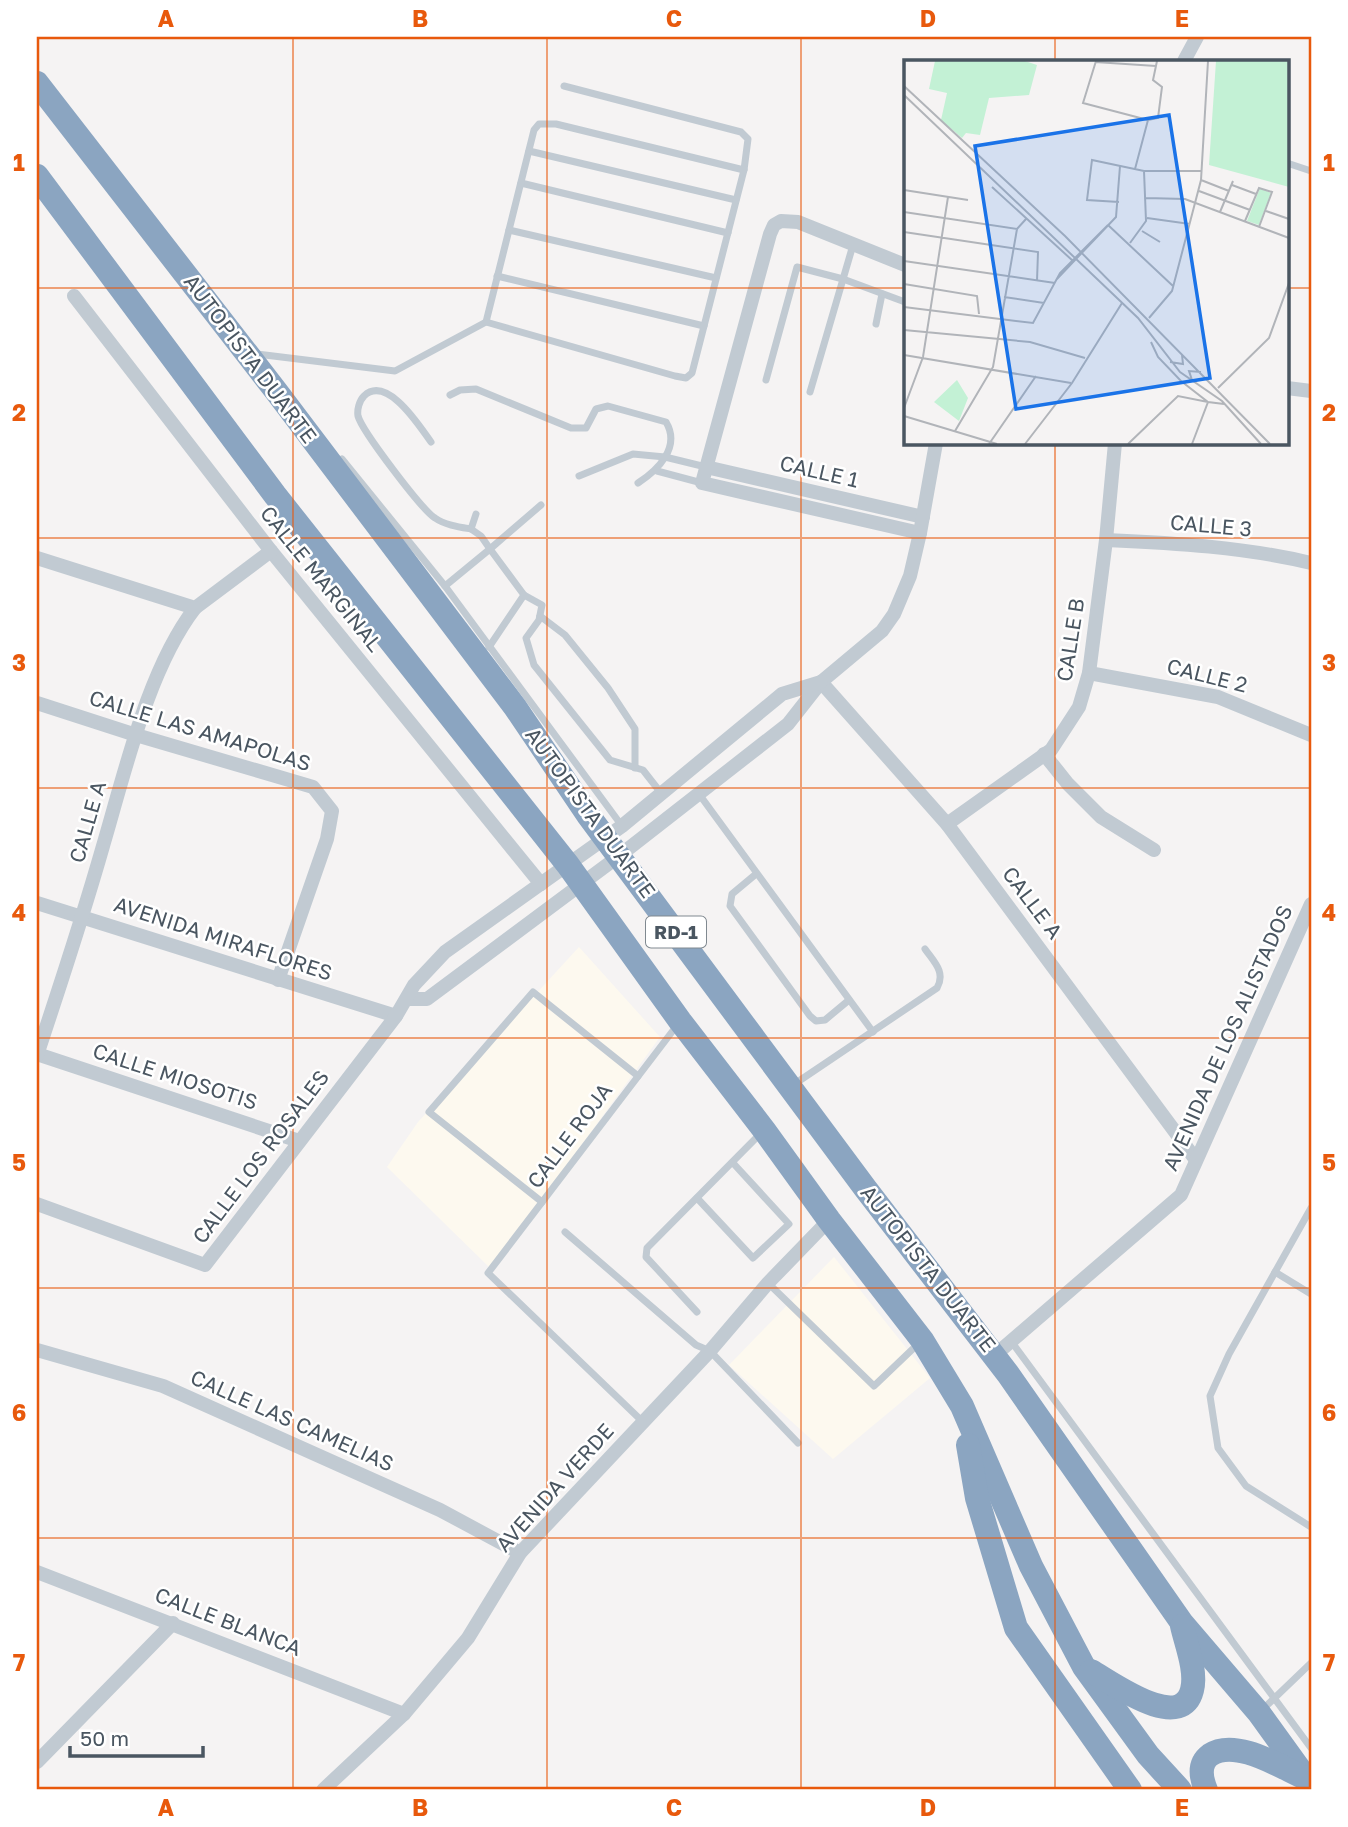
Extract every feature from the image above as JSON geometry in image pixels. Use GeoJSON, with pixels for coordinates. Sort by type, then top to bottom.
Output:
{"type":"FeatureCollection","features":[{"type":"Feature","properties":{"kind":"highway","name":"AUTOPISTA DUARTE"},"geometry":{"type":"LineString","coordinates":[[37,83],[246,353],[279,387],[515,707],[588,815],[616,840],[789,1087],[1003,1348],[1182,1623],[1267,1705],[1309,1782]]}},
{"type":"Feature","properties":{"kind":"highway","name":"RD-1"},"geometry":{"type":"LineString","coordinates":[[37,176],[275,495],[574,875],[680,1021],[922,1340],[962,1406],[1031,1566],[1084,1667],[1148,1755],[1180,1790]]}},
{"type":"Feature","properties":{"kind":"highway"},"geometry":{"type":"LineString","coordinates":[[962,1406],[978,1498],[1016,1628],[1130,1790]]}},
{"type":"Feature","properties":{"kind":"highway"},"geometry":{"type":"LineString","coordinates":[[1084,1667],[1137,1699],[1159,1708],[1185,1702],[1192,1690],[1193,1673],[1182,1623]]}},
{"type":"Feature","properties":{"kind":"highway"},"geometry":{"type":"LineString","coordinates":[[1206,1790],[1201,1770],[1205,1759],[1219,1749],[1228,1748],[1264,1759],[1309,1782]]}},
{"type":"Feature","properties":{"kind":"street"},"geometry":{"type":"LineString","coordinates":[[1185,60],[1197,37]]}},
{"type":"Feature","properties":{"kind":"street"},"geometry":{"type":"LineString","coordinates":[[904,265],[798,222],[781,221],[774,225],[702,483],[920,533]]}},
{"type":"Feature","properties":{"kind":"street","name":"CALLE MARGINAL"},"geometry":{"type":"LineString","coordinates":[[74,296],[271,551],[541,884]]}},
{"type":"Feature","properties":{"kind":"street"},"geometry":{"type":"LineString","coordinates":[[1288,388],[1311,391]]}},
{"type":"Feature","properties":{"kind":"street"},"geometry":{"type":"LineString","coordinates":[[574,875],[616,840],[699,794],[788,724],[821,682],[874,639],[888,623],[910,576],[936,444]]}},
{"type":"Feature","properties":{"kind":"street","name":"CALLE B"},"geometry":{"type":"LineString","coordinates":[[947,824],[1051,750],[1071,721],[1085,691],[1106,540],[1115,444]]}},
{"type":"Feature","properties":{"kind":"street","name":"CALLE 1"},"geometry":{"type":"LineString","coordinates":[[706,467],[923,517]]}},
{"type":"Feature","properties":{"kind":"street","name":"CALLE 3"},"geometry":{"type":"LineString","coordinates":[[1106,540],[1176,543],[1265,552],[1311,563]]}},
{"type":"Feature","properties":{"kind":"street","name":"CALLE A"},"geometry":{"type":"LineString","coordinates":[[37,1054],[83,917],[136,735],[178,629],[195,608],[271,551]]}},
{"type":"Feature","properties":{"kind":"street"},"geometry":{"type":"LineString","coordinates":[[37,558],[195,608]]}},
{"type":"Feature","properties":{"kind":"street","name":"CALLE 2"},"geometry":{"type":"LineString","coordinates":[[1089,673],[1218,697],[1311,735]]}},
{"type":"Feature","properties":{"kind":"street"},"geometry":{"type":"LineString","coordinates":[[407,999],[428,999],[616,840],[661,793],[782,694],[821,682]]}},
{"type":"Feature","properties":{"kind":"street","name":"CALLE A"},"geometry":{"type":"LineString","coordinates":[[821,682],[947,824],[1196,1160]]}},
{"type":"Feature","properties":{"kind":"street","name":"CALLE LAS AMAPOLAS"},"geometry":{"type":"LineString","coordinates":[[37,703],[313,787],[332,811],[327,839],[278,980]]}},
{"type":"Feature","properties":{"kind":"street"},"geometry":{"type":"LineString","coordinates":[[1044,754],[1068,784],[1101,817],[1154,850]]}},
{"type":"Feature","properties":{"kind":"street","name":"CALLE LOS ROSALES"},"geometry":{"type":"LineString","coordinates":[[37,1204],[205,1265],[396,1016],[414,985],[445,952],[541,884],[574,875]]}},
{"type":"Feature","properties":{"kind":"street","name":"AVENIDA MIRAFLORES"},"geometry":{"type":"LineString","coordinates":[[37,902],[396,1016]]}},
{"type":"Feature","properties":{"kind":"street","name":"AVENIDA DE LOS ALISTADOS"},"geometry":{"type":"LineString","coordinates":[[1003,1348],[1181,1195],[1311,904]]}},
{"type":"Feature","properties":{"kind":"street","name":"CALLE MIOSOTIS"},"geometry":{"type":"LineString","coordinates":[[37,1054],[299,1140]]}},
{"type":"Feature","properties":{"kind":"street","name":"AVENIDA VERDE"},"geometry":{"type":"LineString","coordinates":[[323,1790],[404,1714],[468,1638],[520,1553],[829,1220]]}},
{"type":"Feature","properties":{"kind":"street","name":"CALLE LAS CAMELIAS"},"geometry":{"type":"LineString","coordinates":[[37,1350],[163,1386],[440,1510],[520,1553]]}},
{"type":"Feature","properties":{"kind":"street","name":"CALLE BLANCA"},"geometry":{"type":"LineString","coordinates":[[37,1572],[404,1714]]}},
{"type":"Feature","properties":{"kind":"street"},"geometry":{"type":"LineString","coordinates":[[37,1762],[173,1623]]}},
{"type":"Feature","properties":{"kind":"lane"},"geometry":{"type":"LineString","coordinates":[[246,353],[395,371],[486,322],[686,378],[692,373],[744,170],[749,148],[748,139],[741,132],[564,86]]}},
{"type":"Feature","properties":{"kind":"lane"},"geometry":{"type":"LineString","coordinates":[[486,322],[534,130],[539,124],[556,124],[744,170]]}},
{"type":"Feature","properties":{"kind":"lane"},"geometry":{"type":"LineString","coordinates":[[529,151],[736,200]]}},
{"type":"Feature","properties":{"kind":"lane"},"geometry":{"type":"LineString","coordinates":[[1288,163],[1311,171]]}},
{"type":"Feature","properties":{"kind":"lane"},"geometry":{"type":"LineString","coordinates":[[521,183],[728,233]]}},
{"type":"Feature","properties":{"kind":"lane"},"geometry":{"type":"LineString","coordinates":[[509,230],[716,278]]}},
{"type":"Feature","properties":{"kind":"lane"},"geometry":{"type":"LineString","coordinates":[[810,392],[853,244]]}},
{"type":"Feature","properties":{"kind":"lane"},"geometry":{"type":"LineString","coordinates":[[766,380],[797,267],[843,279],[904,302]]}},
{"type":"Feature","properties":{"kind":"lane"},"geometry":{"type":"LineString","coordinates":[[498,276],[704,326]]}},
{"type":"Feature","properties":{"kind":"lane"},"geometry":{"type":"LineString","coordinates":[[876,324],[882,294]]}},
{"type":"Feature","properties":{"kind":"lane"},"geometry":{"type":"LineString","coordinates":[[450,395],[460,390],[476,389],[571,428],[586,428],[596,409],[608,406],[666,422],[672,432],[672,442],[657,471],[638,483]]}},
{"type":"Feature","properties":{"kind":"lane"},"geometry":{"type":"LineString","coordinates":[[431,442],[394,397],[384,392],[371,391],[363,397],[358,415],[368,435],[429,514],[438,520],[471,529],[481,536],[524,595],[542,605],[540,616],[526,638],[534,665],[610,760],[643,770],[661,793]]}},
{"type":"Feature","properties":{"kind":"lane"},"geometry":{"type":"LineString","coordinates":[[579,476],[633,454],[665,457],[706,467]]}},
{"type":"Feature","properties":{"kind":"lane"},"geometry":{"type":"LineString","coordinates":[[340,456],[445,586],[489,647],[616,840]]}},
{"type":"Feature","properties":{"kind":"lane"},"geometry":{"type":"LineString","coordinates":[[657,471],[702,483]]}},
{"type":"Feature","properties":{"kind":"lane"},"geometry":{"type":"LineString","coordinates":[[445,586],[541,505]]}},
{"type":"Feature","properties":{"kind":"lane"},"geometry":{"type":"LineString","coordinates":[[471,529],[476,514]]}},
{"type":"Feature","properties":{"kind":"lane"},"geometry":{"type":"LineString","coordinates":[[489,647],[524,595]]}},
{"type":"Feature","properties":{"kind":"lane"},"geometry":{"type":"LineString","coordinates":[[540,616],[565,635],[608,688],[635,729],[635,768]]}},
{"type":"Feature","properties":{"kind":"lane"},"geometry":{"type":"LineString","coordinates":[[699,794],[873,1032]]}},
{"type":"Feature","properties":{"kind":"lane"},"geometry":{"type":"LineString","coordinates":[[756,874],[732,894],[730,906],[810,1017],[816,1021],[825,1020],[849,1000]]}},
{"type":"Feature","properties":{"kind":"lane"},"geometry":{"type":"LineString","coordinates":[[789,1087],[937,988],[942,980],[940,971],[925,949]]}},
{"type":"Feature","properties":{"kind":"lane"},"geometry":{"type":"LineString","coordinates":[[542,1202],[429,1112],[533,992],[638,1076]]}},
{"type":"Feature","properties":{"kind":"lane","name":"CALLE ROJA"},"geometry":{"type":"LineString","coordinates":[[643,1422],[488,1273],[680,1021]]}},
{"type":"Feature","properties":{"kind":"lane"},"geometry":{"type":"LineString","coordinates":[[697,1312],[650,1262],[646,1254],[652,1243],[764,1130]]}},
{"type":"Feature","properties":{"kind":"lane"},"geometry":{"type":"LineString","coordinates":[[697,1198],[753,1258],[789,1224],[733,1163]]}},
{"type":"Feature","properties":{"kind":"lane"},"geometry":{"type":"LineString","coordinates":[[1311,1208],[1228,1353],[1210,1396],[1218,1448],[1246,1486],[1311,1527]]}},
{"type":"Feature","properties":{"kind":"lane"},"geometry":{"type":"LineString","coordinates":[[565,1232],[696,1345],[710,1351],[798,1443]]}},
{"type":"Feature","properties":{"kind":"lane"},"geometry":{"type":"LineString","coordinates":[[1275,1272],[1311,1294]]}},
{"type":"Feature","properties":{"kind":"lane"},"geometry":{"type":"LineString","coordinates":[[768,1283],[874,1386],[922,1340]]}},
{"type":"Feature","properties":{"kind":"lane"},"geometry":{"type":"LineString","coordinates":[[1003,1348],[1267,1705],[1311,1748]]}},
{"type":"Feature","properties":{"kind":"lane"},"geometry":{"type":"LineString","coordinates":[[1267,1705],[1311,1663]]}},
{"type":"Feature","properties":{"kind":"shaded area"},"geometry":{"type":"Polygon","coordinates":[[[579,947],[660,1037],[491,1269],[387,1167],[418,1122],[579,947]]]}},
{"type":"Feature","properties":{"kind":"shaded area"},"geometry":{"type":"Polygon","coordinates":[[[834,1257],[930,1378],[833,1459],[729,1365],[834,1257]]]}}]}
